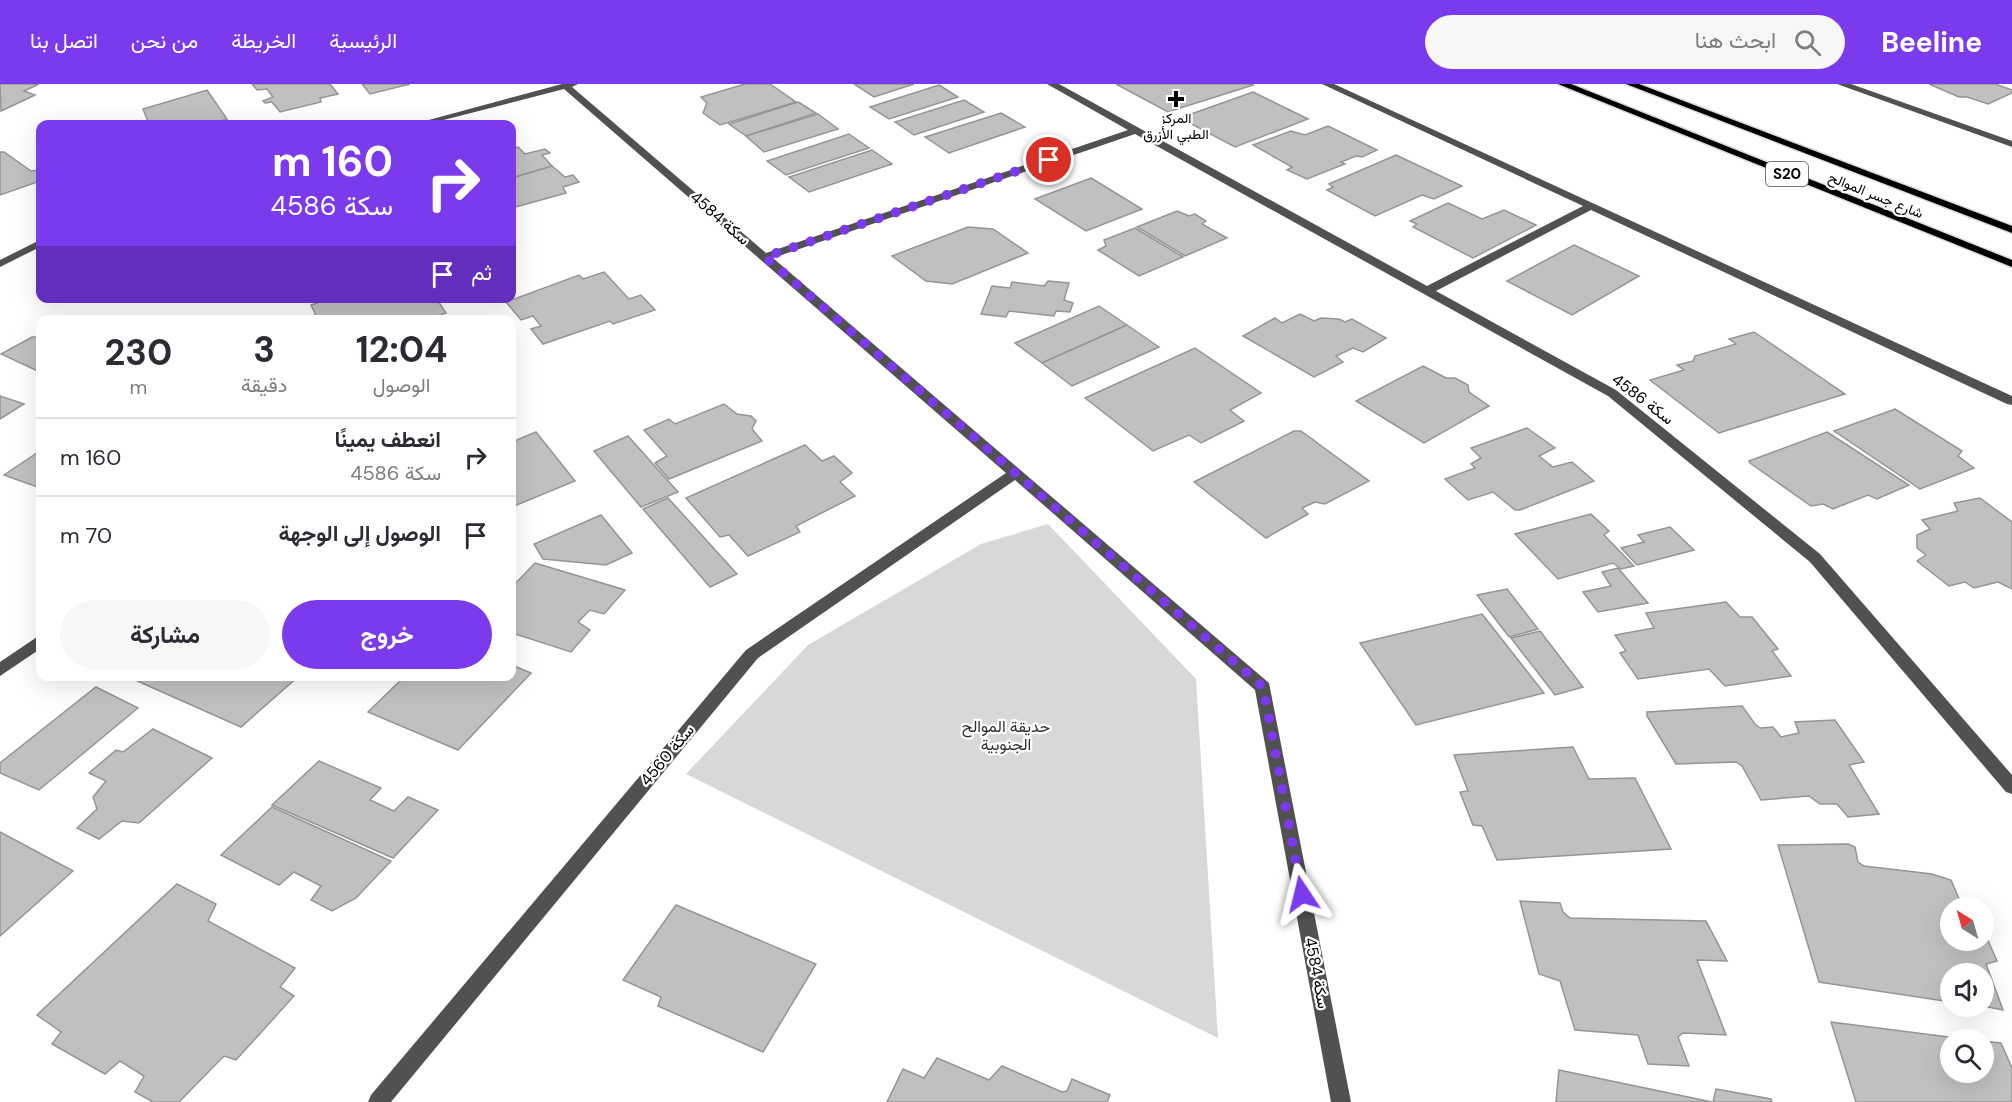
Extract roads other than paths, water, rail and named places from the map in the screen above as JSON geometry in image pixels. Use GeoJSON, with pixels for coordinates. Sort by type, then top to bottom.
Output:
{"type":"FeatureCollection","features":[{"type":"Feature","properties":{"kind":"main road","name":"شارع جسر الموالح"},"geometry":{"type":"LineString","coordinates":[[1563,84],[2012,264]]}},
{"type":"Feature","properties":{"kind":"main road","name":"شارع جسر الموالح"},"geometry":{"type":"LineString","coordinates":[[1630,84],[2012,230]]}},
{"type":"Feature","properties":{"kind":"street","name":"سكة 4586"},"geometry":{"type":"LineString","coordinates":[[1052,84],[1612,393],[1815,558],[2012,787]]}},
{"type":"Feature","properties":{"kind":"street"},"geometry":{"type":"LineString","coordinates":[[1327,84],[2012,401]]}},
{"type":"Feature","properties":{"kind":"street"},"geometry":{"type":"LineString","coordinates":[[1842,84],[2012,144]]}},
{"type":"Feature","properties":{"kind":"street"},"geometry":{"type":"LineString","coordinates":[[434,120],[570,85]]}},
{"type":"Feature","properties":{"kind":"street","name":"سكة 4584"},"geometry":{"type":"LineString","coordinates":[[570,85],[765,257],[1263,687],[1341,1102]]}},
{"type":"Feature","properties":{"kind":"street"},"geometry":{"type":"LineString","coordinates":[[765,257],[1136,130]]}},
{"type":"Feature","properties":{"kind":"street"},"geometry":{"type":"LineString","coordinates":[[1427,291],[1591,206]]}},
{"type":"Feature","properties":{"kind":"street"},"geometry":{"type":"LineString","coordinates":[[0,264],[36,245]]}},
{"type":"Feature","properties":{"kind":"street","name":"سكة 4560"},"geometry":{"type":"LineString","coordinates":[[378,1102],[752,654],[1016,473]]}},
{"type":"Feature","properties":{"kind":"street"},"geometry":{"type":"LineString","coordinates":[[0,670],[36,644]]}},
{"type":"Feature","properties":{"kind":"place","name":"المركز الطبي الأزرق"},"geometry":{"type":"Point","coordinates":[1176,99]}},
{"type":"Feature","properties":{"kind":"park label","name":"حديقة الموالح الجنوبية"},"geometry":{"type":"Point","coordinates":[1006,735]}}]}
